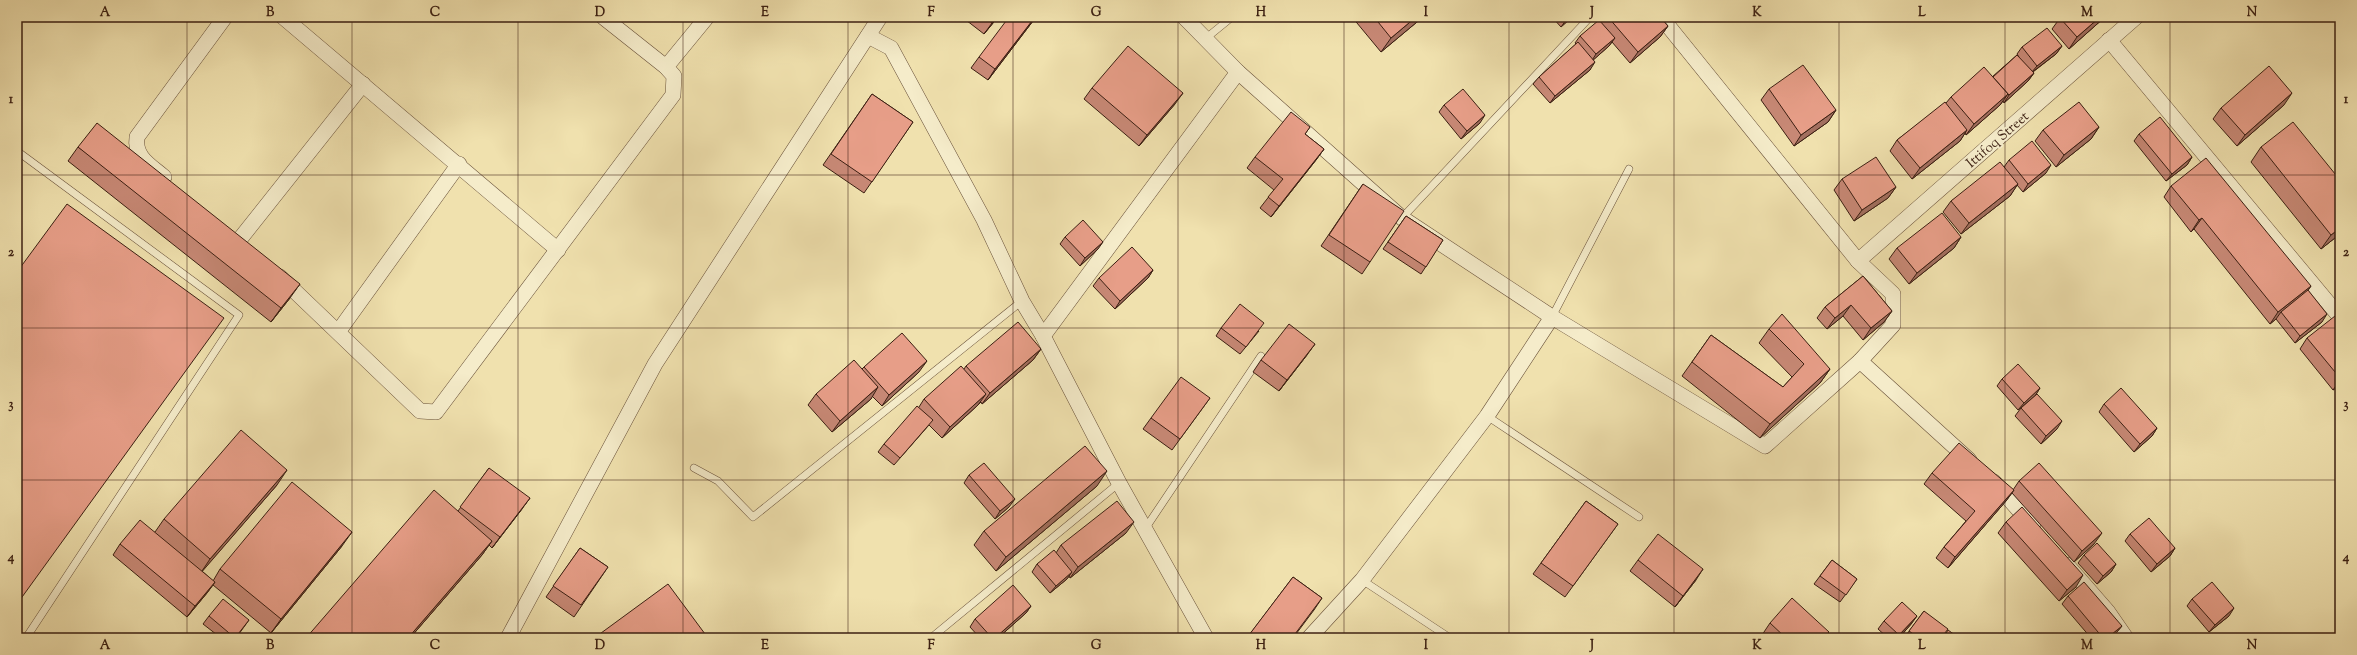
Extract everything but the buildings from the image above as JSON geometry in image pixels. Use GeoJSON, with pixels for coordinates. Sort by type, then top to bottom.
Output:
{"type":"FeatureCollection","features":[{"type":"Feature","properties":{"kind":"street"},"geometry":{"type":"LineString","coordinates":[[175,185],[139,156],[136,148],[137,137],[224,17]]}},
{"type":"Feature","properties":{"kind":"street"},"geometry":{"type":"LineString","coordinates":[[283,17],[459,164],[558,250]]}},
{"type":"Feature","properties":{"kind":"street"},"geometry":{"type":"LineString","coordinates":[[269,266],[420,411],[436,412],[672,95],[674,76],[666,67],[603,17]]}},
{"type":"Feature","properties":{"kind":"street"},"geometry":{"type":"LineString","coordinates":[[666,67],[707,17]]}},
{"type":"Feature","properties":{"kind":"street"},"geometry":{"type":"LineString","coordinates":[[508,638],[655,364],[880,17]]}},
{"type":"Feature","properties":{"kind":"street"},"geometry":{"type":"LineString","coordinates":[[1184,17],[1238,72],[1402,218],[1552,317],[1765,446],[1860,361],[1893,325],[1894,294],[1858,261],[1661,17]]}},
{"type":"Feature","properties":{"kind":"street","name":"Ittifoq Street"},"geometry":{"type":"LineString","coordinates":[[1858,261],[2136,17]]}},
{"type":"Feature","properties":{"kind":"street"},"geometry":{"type":"LineString","coordinates":[[868,36],[891,48],[984,220],[1022,301],[1043,336],[1119,483],[1206,638]]}},
{"type":"Feature","properties":{"kind":"street"},"geometry":{"type":"LineString","coordinates":[[2109,40],[2340,317]]}},
{"type":"Feature","properties":{"kind":"street"},"geometry":{"type":"LineString","coordinates":[[1043,336],[1238,72]]}},
{"type":"Feature","properties":{"kind":"street"},"geometry":{"type":"LineString","coordinates":[[240,239],[363,84]]}},
{"type":"Feature","properties":{"kind":"street"},"geometry":{"type":"LineString","coordinates":[[338,332],[459,164]]}},
{"type":"Feature","properties":{"kind":"street"},"geometry":{"type":"LineString","coordinates":[[228,229],[251,250]]}},
{"type":"Feature","properties":{"kind":"street"},"geometry":{"type":"LineString","coordinates":[[1308,638],[1362,580],[1486,416],[1552,317]]}},
{"type":"Feature","properties":{"kind":"street"},"geometry":{"type":"LineString","coordinates":[[1860,361],[1983,472],[2042,537]]}},
{"type":"Feature","properties":{"kind":"street"},"geometry":{"type":"LineString","coordinates":[[2058,554],[2108,612],[2126,638]]}},
{"type":"Feature","properties":{"kind":"lane"},"geometry":{"type":"LineString","coordinates":[[1205,39],[1232,17]]}},
{"type":"Feature","properties":{"kind":"lane"},"geometry":{"type":"LineString","coordinates":[[1402,218],[1590,17]]}},
{"type":"Feature","properties":{"kind":"lane"},"geometry":{"type":"LineString","coordinates":[[17,151],[239,315],[26,638]]}},
{"type":"Feature","properties":{"kind":"lane"},"geometry":{"type":"LineString","coordinates":[[1552,317],[1629,169]]}},
{"type":"Feature","properties":{"kind":"lane"},"geometry":{"type":"LineString","coordinates":[[694,468],[718,481],[753,517],[1022,301]]}},
{"type":"Feature","properties":{"kind":"lane"},"geometry":{"type":"LineString","coordinates":[[1145,529],[1261,356]]}},
{"type":"Feature","properties":{"kind":"lane"},"geometry":{"type":"LineString","coordinates":[[1486,416],[1639,517]]}},
{"type":"Feature","properties":{"kind":"lane"},"geometry":{"type":"LineString","coordinates":[[931,638],[1119,483]]}},
{"type":"Feature","properties":{"kind":"lane"},"geometry":{"type":"LineString","coordinates":[[1362,580],[1450,638]]}}]}
